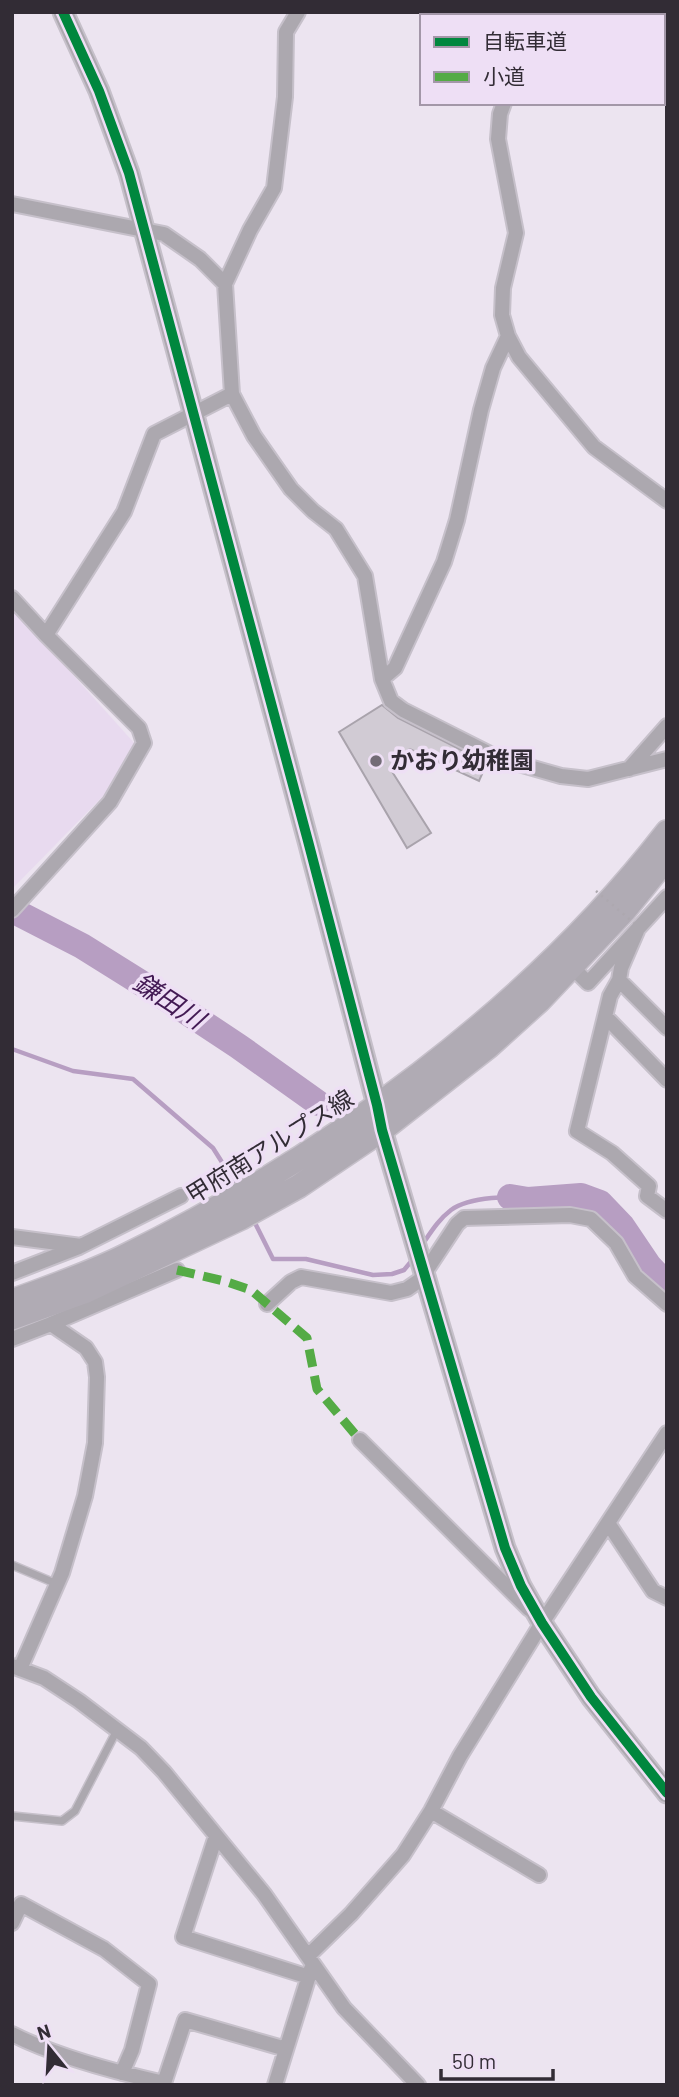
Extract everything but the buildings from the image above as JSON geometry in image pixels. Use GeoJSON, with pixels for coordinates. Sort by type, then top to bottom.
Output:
{"type":"FeatureCollection","features":[{"type":"Feature","properties":{"kind":"main road","name":"甲府南アルプス線"},"geometry":{"type":"LineString","coordinates":[[12,1318],[84,1292],[241,1218],[299,1186],[382,1130],[488,1047],[539,1001],[601,911],[667,832]]}},
{"type":"Feature","properties":{"kind":"main road","name":"甲府南アルプス線"},"geometry":{"type":"LineString","coordinates":[[12,1301],[134,1251],[274,1174],[377,1105],[566,960],[625,910],[667,858]]}},
{"type":"Feature","properties":{"kind":"street"},"geometry":{"type":"LineString","coordinates":[[63,12],[99,91],[129,173],[305,827],[382,1130],[505,1548],[521,1586],[542,1623],[591,1698],[667,1793]]}},
{"type":"Feature","properties":{"kind":"street"},"geometry":{"type":"LineString","coordinates":[[298,12],[286,32],[285,97],[274,188],[250,230],[225,284],[232,394],[254,436],[291,489],[336,529],[365,576],[382,679],[391,701],[403,710],[498,758],[561,776],[588,779],[667,759]]}},
{"type":"Feature","properties":{"kind":"street"},"geometry":{"type":"LineString","coordinates":[[503,105],[498,139],[516,233],[503,288],[502,315],[508,335],[519,357],[594,447],[667,502]]}},
{"type":"Feature","properties":{"kind":"street"},"geometry":{"type":"LineString","coordinates":[[12,204],[164,234],[200,259],[225,284]]}},
{"type":"Feature","properties":{"kind":"street"},"geometry":{"type":"LineString","coordinates":[[382,679],[395,668],[444,562],[457,520],[481,410],[493,368],[508,335]]}},
{"type":"Feature","properties":{"kind":"street"},"geometry":{"type":"LineString","coordinates":[[46,635],[124,512],[154,434],[232,394]]}},
{"type":"Feature","properties":{"kind":"street"},"geometry":{"type":"LineString","coordinates":[[12,598],[139,729],[144,743],[110,802],[12,910]]}},
{"type":"Feature","properties":{"kind":"street"},"geometry":{"type":"LineString","coordinates":[[629,769],[667,726]]}},
{"type":"Feature","properties":{"kind":"street"},"geometry":{"type":"LineString","coordinates":[[566,960],[588,984],[636,927],[667,897]]}},
{"type":"Feature","properties":{"kind":"street"},"geometry":{"type":"LineString","coordinates":[[636,927],[619,979],[610,996],[577,1132],[612,1153],[649,1186],[647,1196],[667,1211]]}},
{"type":"Feature","properties":{"kind":"street"},"geometry":{"type":"LineString","coordinates":[[619,979],[667,1028]]}},
{"type":"Feature","properties":{"kind":"street"},"geometry":{"type":"LineString","coordinates":[[605,1016],[667,1080]]}},
{"type":"Feature","properties":{"kind":"street"},"geometry":{"type":"LineString","coordinates":[[12,1273],[80,1246],[181,1196]]}},
{"type":"Feature","properties":{"kind":"street"},"geometry":{"type":"LineString","coordinates":[[267,1304],[290,1282],[301,1277],[391,1293],[407,1289],[420,1280],[423,1269],[464,1218],[570,1216],[591,1219],[602,1228],[616,1242],[635,1276],[667,1304]]}},
{"type":"Feature","properties":{"kind":"street"},"geometry":{"type":"LineString","coordinates":[[12,1237],[80,1246]]}},
{"type":"Feature","properties":{"kind":"street"},"geometry":{"type":"LineString","coordinates":[[12,1339],[177,1270]]}},
{"type":"Feature","properties":{"kind":"street"},"geometry":{"type":"LineString","coordinates":[[51,1324],[86,1348],[95,1362],[95,1443],[86,1496],[57,1584],[16,1667],[44,1678],[141,1748],[164,1772],[264,1894],[310,1966],[344,2008],[418,2085]]}},
{"type":"Feature","properties":{"kind":"street"},"geometry":{"type":"LineString","coordinates":[[275,2085],[310,1966],[403,1855],[542,1623],[667,1433]]}},
{"type":"Feature","properties":{"kind":"street"},"geometry":{"type":"LineString","coordinates":[[360,1440],[542,1623]]}},
{"type":"Feature","properties":{"kind":"street"},"geometry":{"type":"LineString","coordinates":[[608,1523],[653,1591],[667,1598]]}},
{"type":"Feature","properties":{"kind":"street"},"geometry":{"type":"LineString","coordinates":[[431,1811],[539,1875]]}},
{"type":"Feature","properties":{"kind":"street"},"geometry":{"type":"LineString","coordinates":[[216,1836],[183,1937],[310,1966]]}},
{"type":"Feature","properties":{"kind":"street"},"geometry":{"type":"LineString","coordinates":[[12,1923],[21,1905],[104,1949],[149,1984],[132,2050],[122,2073]]}},
{"type":"Feature","properties":{"kind":"street"},"geometry":{"type":"LineString","coordinates":[[12,2034],[28,2042],[122,2073],[164,2083],[185,2020],[286,2049]]}},
{"type":"Feature","properties":{"kind":"lane"},"geometry":{"type":"LineString","coordinates":[[12,1565],[57,1584]]}},
{"type":"Feature","properties":{"kind":"lane"},"geometry":{"type":"LineString","coordinates":[[12,1816],[62,1821],[75,1811],[118,1729]]}},
{"type":"Feature","properties":{"kind":"path"},"geometry":{"type":"LineString","coordinates":[[596,891],[636,927]]}},
{"type":"Feature","properties":{"kind":"shaded area"},"geometry":{"type":"Polygon","coordinates":[[[12,607],[135,744],[108,791],[12,889],[12,607]]]}},
{"type":"Feature","properties":{"kind":"waterway","name":"鎌田川"},"geometry":{"type":"LineString","coordinates":[[12,910],[82,946],[170,1001],[318,1103]]}},
{"type":"Feature","properties":{"kind":"waterway"},"geometry":{"type":"LineString","coordinates":[[12,1049],[73,1071],[133,1079],[213,1148],[237,1186]]}},
{"type":"Feature","properties":{"kind":"waterway","name":"鎌田川"},"geometry":{"type":"LineString","coordinates":[[510,1197],[528,1200],[581,1196],[600,1203],[622,1226],[649,1266],[667,1285]]}},
{"type":"Feature","properties":{"kind":"waterway"},"geometry":{"type":"LineString","coordinates":[[422,1245],[442,1218],[460,1205],[485,1199],[550,1197]]}},
{"type":"Feature","properties":{"kind":"waterway"},"geometry":{"type":"LineString","coordinates":[[253,1219],[273,1259],[306,1259],[373,1275],[404,1270],[414,1258]]}},
{"type":"Feature","properties":{"kind":"marked path"},"geometry":{"type":"LineString","coordinates":[[177,1270],[251,1290],[307,1338],[317,1389],[360,1440]]}},
{"type":"Feature","properties":{"kind":"cycle path"},"geometry":{"type":"LineString","coordinates":[[63,12],[99,91],[129,173],[308,841],[382,1130],[505,1548],[521,1586],[542,1623],[591,1697],[667,1793]]}},
{"type":"Feature","properties":{"kind":"place","name":"かおり幼稚園"},"geometry":{"type":"Point","coordinates":[376,761]}}]}
